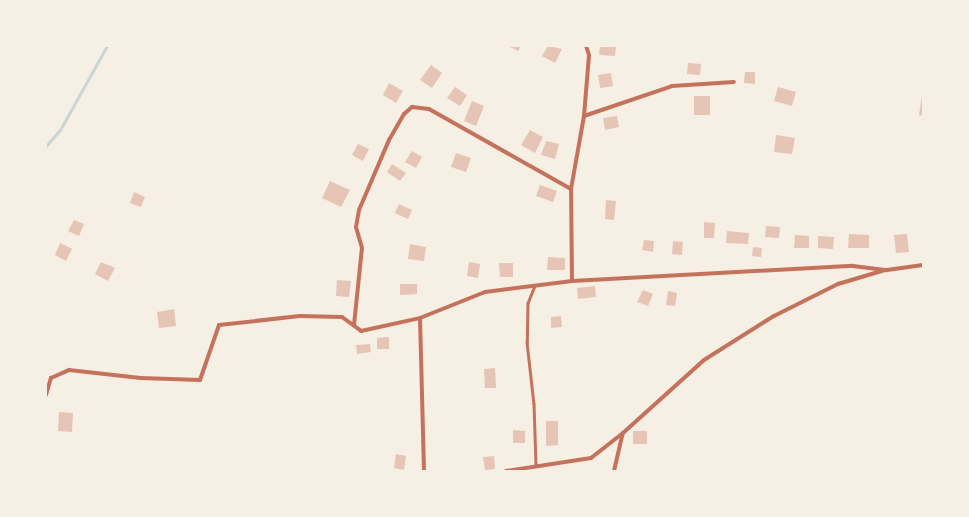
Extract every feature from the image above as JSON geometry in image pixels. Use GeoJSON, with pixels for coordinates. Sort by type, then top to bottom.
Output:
{"type":"FeatureCollection","features":[{"type":"Feature","properties":{"kind":"street"},"geometry":{"type":"LineString","coordinates":[[572,281],[571,189],[584,116],[589,55],[586,46]]}},
{"type":"Feature","properties":{"kind":"street"},"geometry":{"type":"LineString","coordinates":[[584,116],[672,86],[734,82]]}},
{"type":"Feature","properties":{"kind":"street"},"geometry":{"type":"LineString","coordinates":[[354,326],[362,248],[356,227],[359,210],[389,140],[404,114],[412,107],[429,109],[571,189]]}},
{"type":"Feature","properties":{"kind":"street"},"geometry":{"type":"LineString","coordinates":[[506,471],[536,465],[591,458],[623,433],[704,360],[774,316],[838,284],[887,270],[923,265]]}},
{"type":"Feature","properties":{"kind":"street"},"geometry":{"type":"LineString","coordinates":[[46,395],[51,378],[69,370],[141,378],[200,380],[219,325],[300,316],[342,317],[361,331],[420,318],[484,292],[572,281],[675,274],[773,272],[853,266],[887,270]]}},
{"type":"Feature","properties":{"kind":"street"},"geometry":{"type":"LineString","coordinates":[[420,318],[424,471]]}},
{"type":"Feature","properties":{"kind":"street"},"geometry":{"type":"LineString","coordinates":[[614,471],[623,433]]}},
{"type":"Feature","properties":{"kind":"lane"},"geometry":{"type":"LineString","coordinates":[[535,286],[528,303],[527,342],[534,404],[536,465]]}},
{"type":"Feature","properties":{"kind":"building"},"geometry":{"type":"Polygon","coordinates":[[[508,46],[521,46],[518,51],[508,46]]]}},
{"type":"Feature","properties":{"kind":"building"},"geometry":{"type":"Polygon","coordinates":[[[548,46],[562,49],[555,63],[542,56],[548,46]]]}},
{"type":"Feature","properties":{"kind":"building"},"geometry":{"type":"Polygon","coordinates":[[[600,46],[616,46],[615,56],[599,55],[600,46]]]}},
{"type":"Feature","properties":{"kind":"building"},"geometry":{"type":"Polygon","coordinates":[[[688,63],[701,64],[700,75],[687,74],[688,63]]]}},
{"type":"Feature","properties":{"kind":"building"},"geometry":{"type":"Polygon","coordinates":[[[431,65],[442,73],[432,88],[420,80],[431,65]]]}},
{"type":"Feature","properties":{"kind":"building"},"geometry":{"type":"Polygon","coordinates":[[[745,72],[755,72],[755,84],[744,83],[745,72]]]}},
{"type":"Feature","properties":{"kind":"building"},"geometry":{"type":"Polygon","coordinates":[[[611,73],[613,86],[600,88],[598,75],[611,73]]]}},
{"type":"Feature","properties":{"kind":"building"},"geometry":{"type":"Polygon","coordinates":[[[389,83],[403,91],[396,103],[383,95],[389,83]]]}},
{"type":"Feature","properties":{"kind":"building"},"geometry":{"type":"Polygon","coordinates":[[[455,87],[467,95],[460,106],[447,98],[455,87]]]}},
{"type":"Feature","properties":{"kind":"building"},"geometry":{"type":"Polygon","coordinates":[[[778,87],[796,92],[792,106],[774,101],[778,87]]]}},
{"type":"Feature","properties":{"kind":"building"},"geometry":{"type":"Polygon","coordinates":[[[694,96],[710,96],[710,115],[694,115],[694,96]]]}},
{"type":"Feature","properties":{"kind":"building"},"geometry":{"type":"Polygon","coordinates":[[[923,96],[923,116],[919,115],[923,96]]]}},
{"type":"Feature","properties":{"kind":"building"},"geometry":{"type":"Polygon","coordinates":[[[472,101],[484,106],[476,126],[464,121],[472,101]]]}},
{"type":"Feature","properties":{"kind":"building"},"geometry":{"type":"Polygon","coordinates":[[[617,116],[619,127],[605,130],[603,118],[617,116]]]}},
{"type":"Feature","properties":{"kind":"building"},"geometry":{"type":"Polygon","coordinates":[[[530,130],[543,137],[535,153],[521,145],[530,130]]]}},
{"type":"Feature","properties":{"kind":"building"},"geometry":{"type":"Polygon","coordinates":[[[776,135],[795,138],[792,154],[774,152],[776,135]]]}},
{"type":"Feature","properties":{"kind":"building"},"geometry":{"type":"Polygon","coordinates":[[[546,141],[559,144],[555,159],[541,155],[546,141]]]}},
{"type":"Feature","properties":{"kind":"building"},"geometry":{"type":"Polygon","coordinates":[[[358,144],[369,149],[363,161],[352,155],[358,144]]]}},
{"type":"Feature","properties":{"kind":"building"},"geometry":{"type":"Polygon","coordinates":[[[412,151],[422,157],[416,168],[405,162],[412,151]]]}},
{"type":"Feature","properties":{"kind":"building"},"geometry":{"type":"Polygon","coordinates":[[[456,153],[471,158],[466,172],[451,167],[456,153]]]}},
{"type":"Feature","properties":{"kind":"building"},"geometry":{"type":"Polygon","coordinates":[[[392,164],[406,173],[400,181],[387,172],[392,164]]]}},
{"type":"Feature","properties":{"kind":"building"},"geometry":{"type":"Polygon","coordinates":[[[330,181],[350,190],[341,207],[322,198],[330,181]]]}},
{"type":"Feature","properties":{"kind":"building"},"geometry":{"type":"Polygon","coordinates":[[[540,185],[557,191],[553,202],[536,196],[540,185]]]}},
{"type":"Feature","properties":{"kind":"building"},"geometry":{"type":"Polygon","coordinates":[[[134,192],[145,197],[141,207],[130,203],[134,192]]]}},
{"type":"Feature","properties":{"kind":"building"},"geometry":{"type":"Polygon","coordinates":[[[606,200],[616,201],[614,220],[605,219],[606,200]]]}},
{"type":"Feature","properties":{"kind":"building"},"geometry":{"type":"Polygon","coordinates":[[[399,204],[412,210],[408,219],[395,213],[399,204]]]}},
{"type":"Feature","properties":{"kind":"building"},"geometry":{"type":"Polygon","coordinates":[[[74,220],[84,224],[79,236],[68,231],[74,220]]]}},
{"type":"Feature","properties":{"kind":"building"},"geometry":{"type":"Polygon","coordinates":[[[704,222],[715,223],[714,238],[704,238],[704,222]]]}},
{"type":"Feature","properties":{"kind":"building"},"geometry":{"type":"Polygon","coordinates":[[[766,226],[780,227],[779,238],[765,237],[766,226]]]}},
{"type":"Feature","properties":{"kind":"building"},"geometry":{"type":"Polygon","coordinates":[[[727,231],[749,233],[748,244],[726,243],[727,231]]]}},
{"type":"Feature","properties":{"kind":"building"},"geometry":{"type":"Polygon","coordinates":[[[849,234],[869,235],[869,248],[848,248],[849,234]]]}},
{"type":"Feature","properties":{"kind":"building"},"geometry":{"type":"Polygon","coordinates":[[[907,234],[909,252],[896,253],[894,235],[907,234]]]}},
{"type":"Feature","properties":{"kind":"building"},"geometry":{"type":"Polygon","coordinates":[[[795,235],[809,236],[809,248],[794,248],[795,235]]]}},
{"type":"Feature","properties":{"kind":"building"},"geometry":{"type":"Polygon","coordinates":[[[818,236],[834,237],[833,249],[818,248],[818,236]]]}},
{"type":"Feature","properties":{"kind":"building"},"geometry":{"type":"Polygon","coordinates":[[[644,240],[654,241],[653,252],[642,250],[644,240]]]}},
{"type":"Feature","properties":{"kind":"building"},"geometry":{"type":"Polygon","coordinates":[[[673,241],[683,242],[682,255],[672,254],[673,241]]]}},
{"type":"Feature","properties":{"kind":"building"},"geometry":{"type":"Polygon","coordinates":[[[60,243],[72,249],[66,261],[55,255],[60,243]]]}},
{"type":"Feature","properties":{"kind":"building"},"geometry":{"type":"Polygon","coordinates":[[[410,244],[426,247],[424,261],[408,259],[410,244]]]}},
{"type":"Feature","properties":{"kind":"building"},"geometry":{"type":"Polygon","coordinates":[[[753,247],[762,248],[761,257],[752,256],[753,247]]]}},
{"type":"Feature","properties":{"kind":"building"},"geometry":{"type":"Polygon","coordinates":[[[548,257],[565,258],[565,270],[547,270],[548,257]]]}},
{"type":"Feature","properties":{"kind":"building"},"geometry":{"type":"Polygon","coordinates":[[[101,262],[115,268],[108,281],[95,274],[101,262]]]}},
{"type":"Feature","properties":{"kind":"building"},"geometry":{"type":"Polygon","coordinates":[[[469,262],[480,264],[478,278],[467,276],[469,262]]]}},
{"type":"Feature","properties":{"kind":"building"},"geometry":{"type":"Polygon","coordinates":[[[499,263],[513,263],[513,277],[500,277],[499,263]]]}},
{"type":"Feature","properties":{"kind":"building"},"geometry":{"type":"Polygon","coordinates":[[[337,280],[351,281],[349,297],[336,296],[337,280]]]}},
{"type":"Feature","properties":{"kind":"building"},"geometry":{"type":"Polygon","coordinates":[[[400,284],[417,284],[417,294],[400,295],[400,284]]]}},
{"type":"Feature","properties":{"kind":"building"},"geometry":{"type":"Polygon","coordinates":[[[595,286],[596,297],[578,299],[577,288],[595,286]]]}},
{"type":"Feature","properties":{"kind":"building"},"geometry":{"type":"Polygon","coordinates":[[[643,290],[653,294],[648,306],[637,302],[643,290]]]}},
{"type":"Feature","properties":{"kind":"building"},"geometry":{"type":"Polygon","coordinates":[[[668,291],[677,293],[675,306],[666,305],[668,291]]]}},
{"type":"Feature","properties":{"kind":"building"},"geometry":{"type":"Polygon","coordinates":[[[174,309],[176,326],[159,328],[157,312],[174,309]]]}},
{"type":"Feature","properties":{"kind":"building"},"geometry":{"type":"Polygon","coordinates":[[[561,316],[562,327],[551,328],[551,317],[561,316]]]}},
{"type":"Feature","properties":{"kind":"building"},"geometry":{"type":"Polygon","coordinates":[[[389,337],[389,349],[377,349],[377,338],[389,337]]]}},
{"type":"Feature","properties":{"kind":"building"},"geometry":{"type":"Polygon","coordinates":[[[370,344],[371,352],[357,354],[356,345],[370,344]]]}},
{"type":"Feature","properties":{"kind":"building"},"geometry":{"type":"Polygon","coordinates":[[[495,368],[496,388],[485,388],[484,369],[495,368]]]}},
{"type":"Feature","properties":{"kind":"building"},"geometry":{"type":"Polygon","coordinates":[[[59,412],[73,413],[72,432],[58,431],[59,412]]]}},
{"type":"Feature","properties":{"kind":"building"},"geometry":{"type":"Polygon","coordinates":[[[546,421],[558,421],[558,445],[546,446],[546,421]]]}},
{"type":"Feature","properties":{"kind":"building"},"geometry":{"type":"Polygon","coordinates":[[[513,430],[525,431],[525,443],[513,443],[513,430]]]}},
{"type":"Feature","properties":{"kind":"building"},"geometry":{"type":"Polygon","coordinates":[[[633,431],[647,431],[647,444],[633,444],[633,431]]]}},
{"type":"Feature","properties":{"kind":"building"},"geometry":{"type":"Polygon","coordinates":[[[396,454],[406,456],[404,470],[394,468],[396,454]]]}},
{"type":"Feature","properties":{"kind":"building"},"geometry":{"type":"Polygon","coordinates":[[[494,456],[495,469],[485,470],[483,457],[494,456]]]}},
{"type":"Feature","properties":{"kind":"waterway"},"geometry":{"type":"LineString","coordinates":[[46,146],[60,130],[107,46]]}}]}
